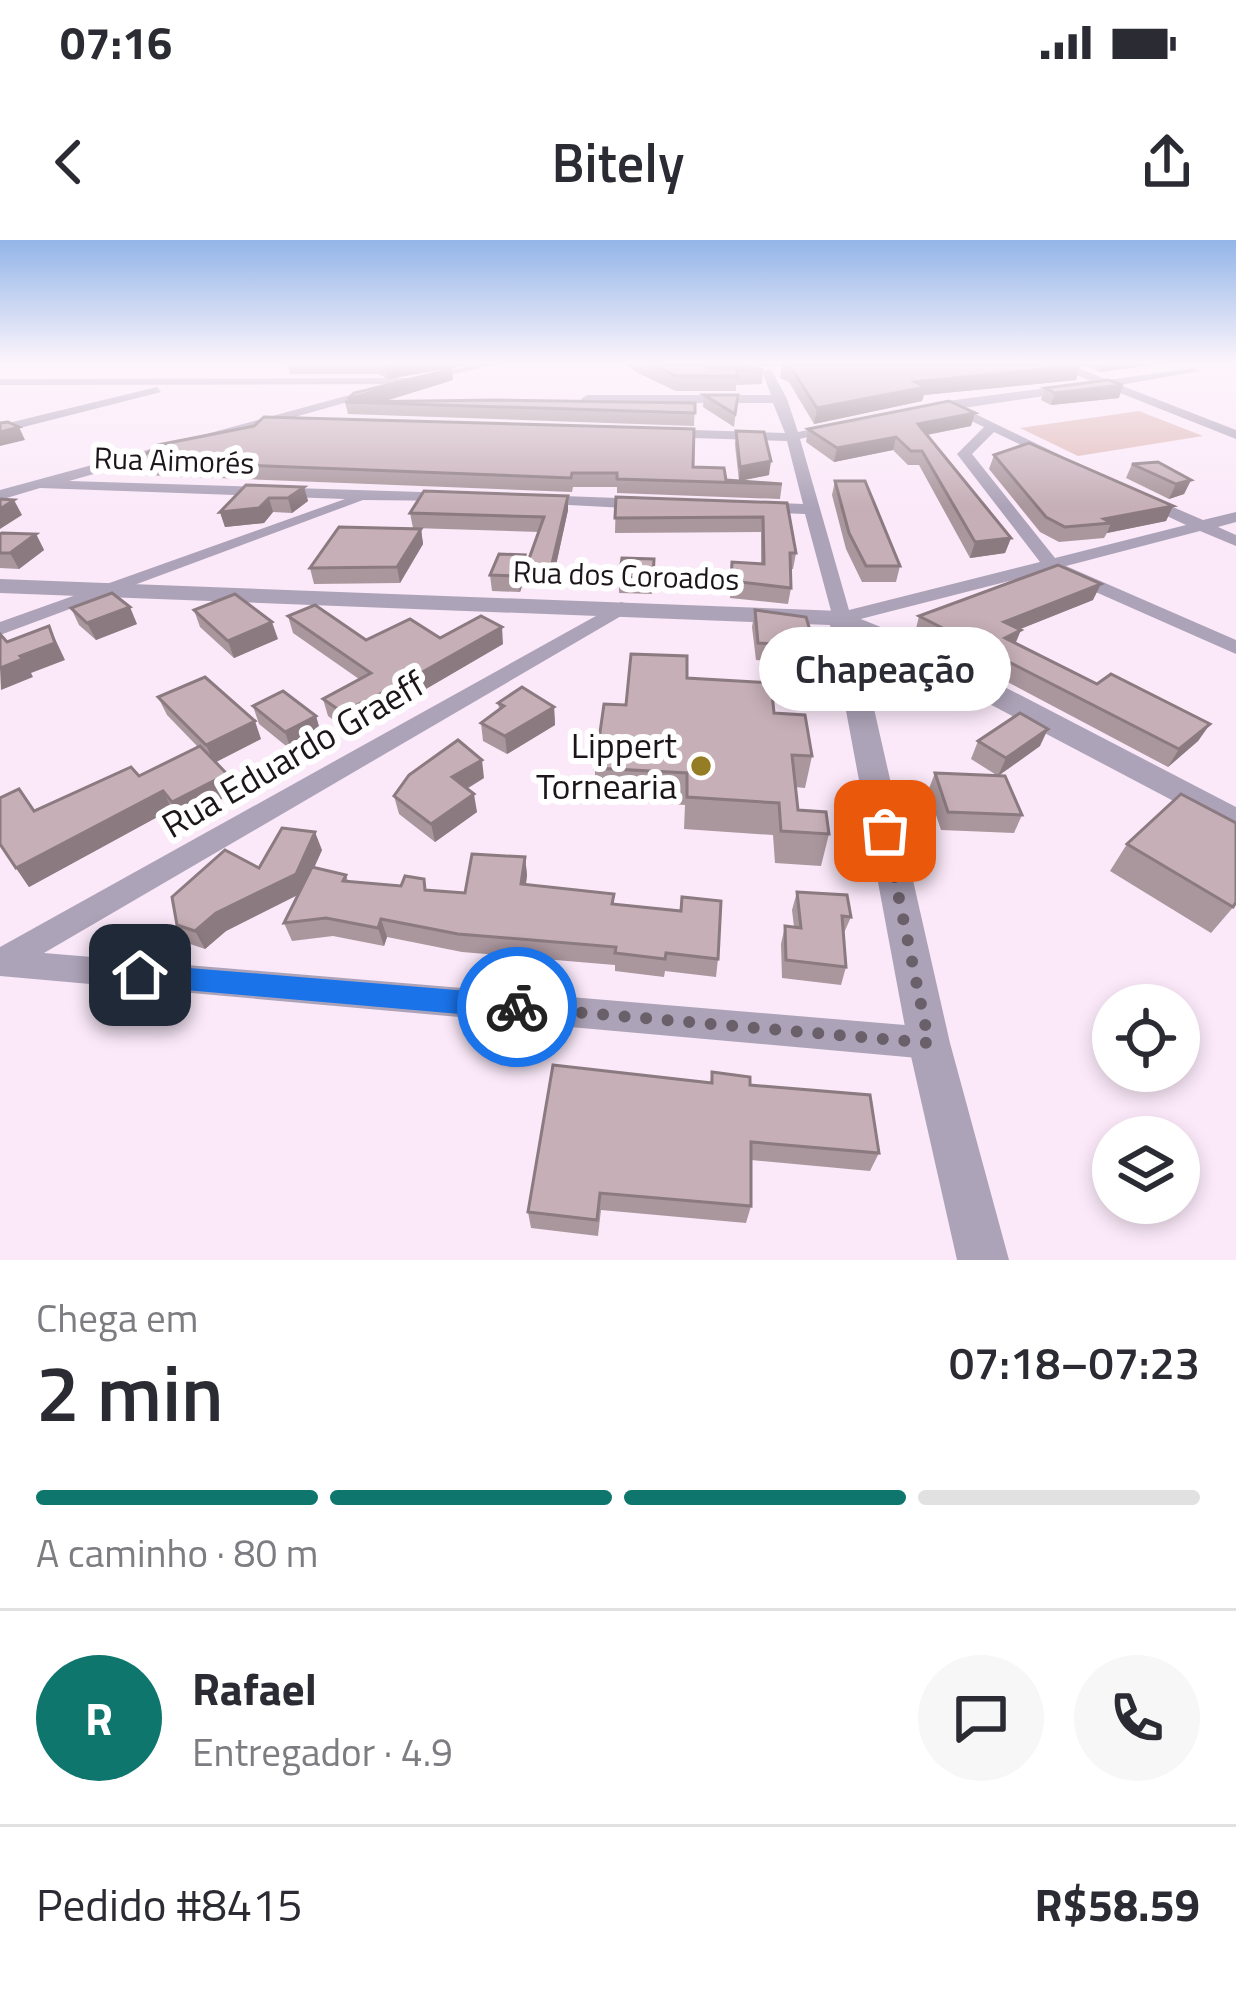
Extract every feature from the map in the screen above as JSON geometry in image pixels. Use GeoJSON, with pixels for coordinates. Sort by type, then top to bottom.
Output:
{"type":"FeatureCollection","features":[{"type":"Feature","properties":{"kind":"street"},"geometry":{"type":"LineString","coordinates":[[0,418],[7,427],[68,412]]}},
{"type":"Feature","properties":{"kind":"street"},"geometry":{"type":"LineString","coordinates":[[0,495],[297,412]]}},
{"type":"Feature","properties":{"kind":"street"},"geometry":{"type":"LineString","coordinates":[[785,412],[842,618],[929,1043],[983,1260]]}},
{"type":"Feature","properties":{"kind":"street"},"geometry":{"type":"LineString","coordinates":[[903,414],[915,412]]}},
{"type":"Feature","properties":{"kind":"street"},"geometry":{"type":"LineString","coordinates":[[961,412],[1076,466]]}},
{"type":"Feature","properties":{"kind":"street"},"geometry":{"type":"LineString","coordinates":[[1176,412],[1236,435]]}},
{"type":"Feature","properties":{"kind":"street"},"geometry":{"type":"LineString","coordinates":[[270,419],[341,422]]}},
{"type":"Feature","properties":{"kind":"street"},"geometry":{"type":"LineString","coordinates":[[1210,425],[1236,421]]}},
{"type":"Feature","properties":{"kind":"street"},"geometry":{"type":"LineString","coordinates":[[650,432],[793,437],[859,423]]}},
{"type":"Feature","properties":{"kind":"street"},"geometry":{"type":"LineString","coordinates":[[993,426],[964,454],[1052,566],[1236,648]]}},
{"type":"Feature","properties":{"kind":"street","name":"Rua Aimorés"},"geometry":{"type":"LineString","coordinates":[[40,484],[462,498]]}},
{"type":"Feature","properties":{"kind":"street"},"geometry":{"type":"LineString","coordinates":[[1118,487],[1236,541]]}},
{"type":"Feature","properties":{"kind":"street"},"geometry":{"type":"LineString","coordinates":[[0,629],[369,495]]}},
{"type":"Feature","properties":{"kind":"street"},"geometry":{"type":"LineString","coordinates":[[508,500],[670,504]]}},
{"type":"Feature","properties":{"kind":"street"},"geometry":{"type":"LineString","coordinates":[[740,507],[809,509]]}},
{"type":"Feature","properties":{"kind":"street","name":"Rua dos Coroados"},"geometry":{"type":"LineString","coordinates":[[0,586],[842,618],[1236,517]]}},
{"type":"Feature","properties":{"kind":"street","name":"Rua Eduardo Graeff"},"geometry":{"type":"LineString","coordinates":[[0,963],[621,608]]}},
{"type":"Feature","properties":{"kind":"street"},"geometry":{"type":"LineString","coordinates":[[842,618],[909,647],[1236,822]]}},
{"type":"Feature","properties":{"kind":"street"},"geometry":{"type":"LineString","coordinates":[[0,963],[929,1043]]}},
{"type":"Feature","properties":{"kind":"shaded area"},"geometry":{"type":"Polygon","coordinates":[[[1141,412],[1203,436],[1078,456],[1020,428],[1141,412]]]}},
{"type":"Feature","properties":{"kind":"building"},"geometry":{"type":"Polygon","coordinates":[[[896,412],[975,413],[918,424],[1011,538],[975,542],[922,451],[911,451],[896,437],[837,448],[808,429],[896,412]]]}},
{"type":"Feature","properties":{"kind":"building"},"geometry":{"type":"Polygon","coordinates":[[[264,417],[694,429],[693,467],[724,468],[726,480],[782,484],[617,479],[617,473],[572,473],[571,478],[137,461],[158,445],[254,426],[264,417]]]}},
{"type":"Feature","properties":{"kind":"building"},"geometry":{"type":"Polygon","coordinates":[[[0,423],[19,427],[0,432],[0,423]]]}},
{"type":"Feature","properties":{"kind":"building"},"geometry":{"type":"Polygon","coordinates":[[[736,431],[764,432],[771,461],[740,467],[736,431]]]}},
{"type":"Feature","properties":{"kind":"building"},"geometry":{"type":"Polygon","coordinates":[[[1029,443],[1173,506],[1104,519],[1111,523],[1065,527],[1046,517],[994,455],[1029,443]]]}},
{"type":"Feature","properties":{"kind":"building"},"geometry":{"type":"Polygon","coordinates":[[[1158,462],[1191,480],[1176,484],[1132,464],[1158,462]]]}},
{"type":"Feature","properties":{"kind":"building"},"geometry":{"type":"Polygon","coordinates":[[[835,481],[865,481],[900,566],[866,566],[849,533],[835,481]]]}},
{"type":"Feature","properties":{"kind":"building"},"geometry":{"type":"Polygon","coordinates":[[[246,485],[304,487],[288,498],[269,498],[259,508],[220,512],[246,485]]]}},
{"type":"Feature","properties":{"kind":"building"},"geometry":{"type":"Polygon","coordinates":[[[424,491],[568,496],[550,572],[525,570],[544,517],[410,513],[424,491]]]}},
{"type":"Feature","properties":{"kind":"building"},"geometry":{"type":"Polygon","coordinates":[[[616,497],[787,503],[796,553],[790,553],[791,588],[731,581],[732,562],[764,564],[763,517],[615,518],[616,497]]]}},
{"type":"Feature","properties":{"kind":"building"},"geometry":{"type":"Polygon","coordinates":[[[339,527],[421,529],[397,567],[310,568],[339,527]]]}},
{"type":"Feature","properties":{"kind":"building"},"geometry":{"type":"Polygon","coordinates":[[[2,533],[36,534],[10,553],[0,553],[2,533]]]}},
{"type":"Feature","properties":{"kind":"building"},"geometry":{"type":"Polygon","coordinates":[[[499,554],[525,555],[518,576],[490,575],[499,554]]]}},
{"type":"Feature","properties":{"kind":"building"},"geometry":{"type":"Polygon","coordinates":[[[622,558],[654,559],[653,578],[619,577],[622,558]]]}},
{"type":"Feature","properties":{"kind":"building"},"geometry":{"type":"Polygon","coordinates":[[[1058,565],[1101,584],[1004,622],[1021,630],[1005,638],[1097,684],[1111,674],[1210,724],[1179,749],[919,616],[1058,565]]]}},
{"type":"Feature","properties":{"kind":"building"},"geometry":{"type":"Polygon","coordinates":[[[112,593],[130,607],[87,623],[71,608],[112,593]]]}},
{"type":"Feature","properties":{"kind":"building"},"geometry":{"type":"Polygon","coordinates":[[[235,594],[272,622],[228,641],[194,610],[235,594]]]}},
{"type":"Feature","properties":{"kind":"building"},"geometry":{"type":"Polygon","coordinates":[[[315,605],[366,640],[410,619],[440,638],[481,616],[502,627],[342,712],[323,699],[371,673],[288,616],[315,605]]]}},
{"type":"Feature","properties":{"kind":"building"},"geometry":{"type":"Polygon","coordinates":[[[755,610],[806,617],[824,676],[781,674],[778,644],[758,643],[755,610]]]}},
{"type":"Feature","properties":{"kind":"building"},"geometry":{"type":"Polygon","coordinates":[[[49,626],[55,643],[0,668],[0,634],[7,642],[49,626]]]}},
{"type":"Feature","properties":{"kind":"building"},"geometry":{"type":"Polygon","coordinates":[[[631,654],[687,656],[687,678],[771,683],[774,713],[805,715],[812,756],[792,755],[798,810],[826,812],[829,834],[781,831],[779,803],[687,797],[687,773],[595,768],[604,704],[626,705],[631,654]]]}},
{"type":"Feature","properties":{"kind":"building"},"geometry":{"type":"Polygon","coordinates":[[[205,677],[255,721],[206,745],[158,697],[205,677]]]}},
{"type":"Feature","properties":{"kind":"building"},"geometry":{"type":"Polygon","coordinates":[[[522,687],[554,707],[505,736],[481,723],[504,706],[498,703],[522,687]]]}},
{"type":"Feature","properties":{"kind":"building"},"geometry":{"type":"Polygon","coordinates":[[[283,691],[316,716],[285,732],[253,706],[283,691]]]}},
{"type":"Feature","properties":{"kind":"building"},"geometry":{"type":"Polygon","coordinates":[[[1020,713],[1048,729],[1006,758],[978,741],[1020,713]]]}},
{"type":"Feature","properties":{"kind":"building"},"geometry":{"type":"Polygon","coordinates":[[[458,740],[482,760],[452,777],[474,794],[431,824],[394,796],[409,775],[458,740]]]}},
{"type":"Feature","properties":{"kind":"building"},"geometry":{"type":"Polygon","coordinates":[[[200,746],[227,774],[172,802],[163,791],[16,868],[0,844],[0,798],[19,789],[34,811],[131,767],[139,776],[200,746]]]}},
{"type":"Feature","properties":{"kind":"building"},"geometry":{"type":"Polygon","coordinates":[[[935,773],[1005,776],[1022,815],[948,812],[935,773]]]}},
{"type":"Feature","properties":{"kind":"building"},"geometry":{"type":"Polygon","coordinates":[[[1181,794],[1236,823],[1233,907],[1127,844],[1181,794]]]}},
{"type":"Feature","properties":{"kind":"building"},"geometry":{"type":"Polygon","coordinates":[[[282,828],[315,832],[296,874],[216,913],[195,931],[177,925],[172,897],[225,850],[259,868],[282,828]]]}},
{"type":"Feature","properties":{"kind":"building"},"geometry":{"type":"Polygon","coordinates":[[[472,854],[525,857],[521,884],[614,894],[612,904],[681,911],[682,897],[721,901],[718,959],[666,953],[665,959],[615,953],[616,947],[458,934],[381,919],[378,928],[326,918],[284,923],[312,867],[346,875],[343,881],[401,886],[405,876],[424,879],[425,890],[465,893],[472,854]]]}},
{"type":"Feature","properties":{"kind":"building"},"geometry":{"type":"Polygon","coordinates":[[[797,892],[847,895],[851,917],[842,916],[846,967],[786,960],[785,926],[801,928],[797,892]]]}},
{"type":"Feature","properties":{"kind":"building"},"geometry":{"type":"Polygon","coordinates":[[[553,1065],[712,1083],[712,1072],[750,1077],[750,1085],[870,1095],[879,1153],[751,1142],[751,1206],[600,1193],[597,1220],[528,1212],[553,1065]]]}},
{"type":"Feature","properties":{"kind":"way so far"},"geometry":{"type":"LineString","coordinates":[[517,1007],[929,1043],[885,831]]}},
{"type":"Feature","properties":{"kind":"place","name":"Lippert Tornearia"},"geometry":{"type":"Point","coordinates":[701,766]}},
{"type":"Feature","properties":{"kind":"place","name":"Chapeação"},"geometry":{"type":"Point","coordinates":[885,831]}},
{"type":"Feature","properties":{"kind":"route"},"geometry":{"type":"LineString","coordinates":[[140,975],[517,1007]]}}]}
